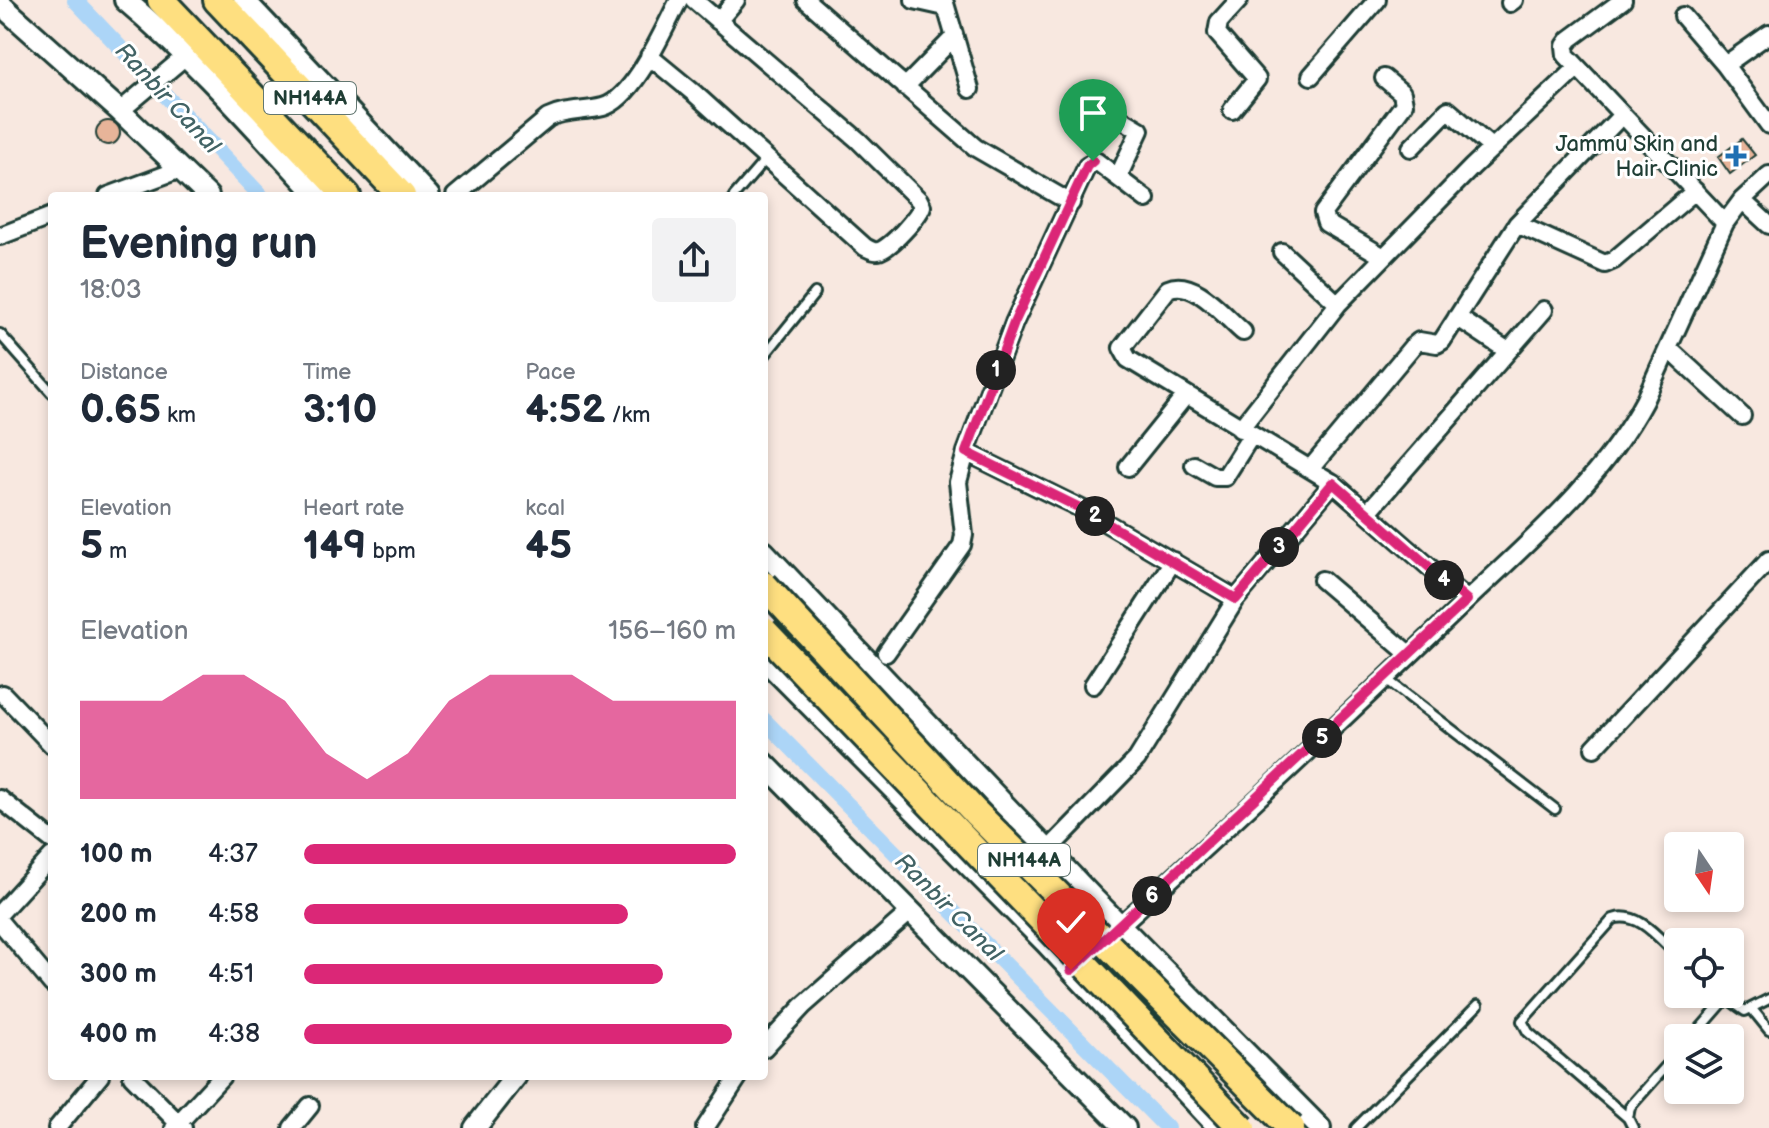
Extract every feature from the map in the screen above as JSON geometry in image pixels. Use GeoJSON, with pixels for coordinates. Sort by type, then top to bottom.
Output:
{"type":"FeatureCollection","features":[{"type":"Feature","properties":{"kind":"highway","name":"NH144A"},"geometry":{"type":"LineString","coordinates":[[161,0],[343,192]]}},
{"type":"Feature","properties":{"kind":"highway","name":"NH144A"},"geometry":{"type":"LineString","coordinates":[[217,0],[398,192]]}},
{"type":"Feature","properties":{"kind":"highway","name":"NH144A"},"geometry":{"type":"LineString","coordinates":[[768,589],[975,812],[1291,1128]]}},
{"type":"Feature","properties":{"kind":"highway","name":"NH144A"},"geometry":{"type":"LineString","coordinates":[[768,635],[1242,1128]]}},
{"type":"Feature","properties":{"kind":"street"},"geometry":{"type":"LineString","coordinates":[[125,0],[180,60],[314,192]]}},
{"type":"Feature","properties":{"kind":"street"},"geometry":{"type":"LineString","coordinates":[[244,0],[425,192]]}},
{"type":"Feature","properties":{"kind":"street"},"geometry":{"type":"LineString","coordinates":[[460,192],[548,118],[562,111],[614,102],[624,95],[679,0]]}},
{"type":"Feature","properties":{"kind":"street"},"geometry":{"type":"LineString","coordinates":[[649,56],[874,251],[883,250],[921,211],[919,200],[858,140],[694,0]]}},
{"type":"Feature","properties":{"kind":"street"},"geometry":{"type":"LineString","coordinates":[[718,21],[736,0]]}},
{"type":"Feature","properties":{"kind":"street"},"geometry":{"type":"LineString","coordinates":[[806,0],[992,159],[1071,203]]}},
{"type":"Feature","properties":{"kind":"street"},"geometry":{"type":"LineString","coordinates":[[914,0],[945,4],[970,89]]}},
{"type":"Feature","properties":{"kind":"street"},"geometry":{"type":"LineString","coordinates":[[1232,110],[1257,79],[1217,33],[1219,22],[1239,0]]}},
{"type":"Feature","properties":{"kind":"street"},"geometry":{"type":"LineString","coordinates":[[1311,76],[1377,0]]}},
{"type":"Feature","properties":{"kind":"street"},"geometry":{"type":"LineString","coordinates":[[1623,0],[1566,42],[1566,55],[1725,223]]}},
{"type":"Feature","properties":{"kind":"street"},"geometry":{"type":"LineString","coordinates":[[0,4],[120,111],[204,192]]}},
{"type":"Feature","properties":{"kind":"street"},"geometry":{"type":"LineString","coordinates":[[1683,16],[1725,65],[1769,125]]}},
{"type":"Feature","properties":{"kind":"street"},"geometry":{"type":"LineString","coordinates":[[1725,65],[1769,34]]}},
{"type":"Feature","properties":{"kind":"street"},"geometry":{"type":"LineString","coordinates":[[905,87],[953,38]]}},
{"type":"Feature","properties":{"kind":"street"},"geometry":{"type":"LineString","coordinates":[[120,111],[180,60]]}},
{"type":"Feature","properties":{"kind":"street"},"geometry":{"type":"LineString","coordinates":[[1194,465],[1215,477],[1225,477],[1246,432],[1338,304],[1382,256],[1577,68]]}},
{"type":"Feature","properties":{"kind":"street"},"geometry":{"type":"LineString","coordinates":[[1382,256],[1326,223],[1323,213],[1404,104],[1402,93],[1384,78]]}},
{"type":"Feature","properties":{"kind":"street"},"geometry":{"type":"LineString","coordinates":[[1411,148],[1448,110],[1492,148]]}},
{"type":"Feature","properties":{"kind":"street"},"geometry":{"type":"LineString","coordinates":[[1108,111],[1140,130],[1118,177]]}},
{"type":"Feature","properties":{"kind":"street"},"geometry":{"type":"LineString","coordinates":[[1310,469],[1412,347],[1419,341],[1439,343],[1517,224],[1622,115]]}},
{"type":"Feature","properties":{"kind":"street"},"geometry":{"type":"LineString","coordinates":[[886,653],[962,545],[964,535],[958,482],[966,452],[1014,323],[1087,166],[1093,161],[1146,199]]}},
{"type":"Feature","properties":{"kind":"street"},"geometry":{"type":"LineString","coordinates":[[119,192],[181,169]]}},
{"type":"Feature","properties":{"kind":"street"},"geometry":{"type":"LineString","coordinates":[[1071,970],[1386,679],[1606,459],[1629,429],[1725,223],[1742,200],[1769,175]]}},
{"type":"Feature","properties":{"kind":"street"},"geometry":{"type":"LineString","coordinates":[[1517,224],[1605,264],[1614,260],[1695,191]]}},
{"type":"Feature","properties":{"kind":"street"},"geometry":{"type":"LineString","coordinates":[[1742,200],[1769,225]]}},
{"type":"Feature","properties":{"kind":"street"},"geometry":{"type":"LineString","coordinates":[[0,236],[48,218]]}},
{"type":"Feature","properties":{"kind":"street"},"geometry":{"type":"LineString","coordinates":[[1282,252],[1338,304]]}},
{"type":"Feature","properties":{"kind":"street"},"geometry":{"type":"LineString","coordinates":[[1243,332],[1190,287],[1177,284],[1168,289],[1122,348],[1128,359],[1333,483],[1467,600]]}},
{"type":"Feature","properties":{"kind":"street"},"geometry":{"type":"LineString","coordinates":[[1368,512],[1544,310]]}},
{"type":"Feature","properties":{"kind":"street"},"geometry":{"type":"LineString","coordinates":[[1457,317],[1508,351]]}},
{"type":"Feature","properties":{"kind":"street"},"geometry":{"type":"LineString","coordinates":[[1668,348],[1742,416]]}},
{"type":"Feature","properties":{"kind":"street"},"geometry":{"type":"LineString","coordinates":[[1128,467],[1186,395]]}},
{"type":"Feature","properties":{"kind":"street"},"geometry":{"type":"LineString","coordinates":[[966,452],[1084,510],[1236,599]]}},
{"type":"Feature","properties":{"kind":"street"},"geometry":{"type":"LineString","coordinates":[[1055,843],[1137,759],[1236,599],[1333,483]]}},
{"type":"Feature","properties":{"kind":"street"},"geometry":{"type":"LineString","coordinates":[[768,556],[1320,1128]]}},
{"type":"Feature","properties":{"kind":"street"},"geometry":{"type":"LineString","coordinates":[[1594,748],[1769,560]]}},
{"type":"Feature","properties":{"kind":"street"},"geometry":{"type":"LineString","coordinates":[[1093,685],[1173,561]]}},
{"type":"Feature","properties":{"kind":"street"},"geometry":{"type":"LineString","coordinates":[[1322,580],[1410,655]]}},
{"type":"Feature","properties":{"kind":"street"},"geometry":{"type":"LineString","coordinates":[[768,663],[1071,970],[1219,1128]]}},
{"type":"Feature","properties":{"kind":"street"},"geometry":{"type":"LineString","coordinates":[[3,694],[48,741]]}},
{"type":"Feature","properties":{"kind":"street"},"geometry":{"type":"LineString","coordinates":[[768,767],[1125,1128]]}},
{"type":"Feature","properties":{"kind":"street"},"geometry":{"type":"LineString","coordinates":[[0,799],[48,837]]}},
{"type":"Feature","properties":{"kind":"street"},"geometry":{"type":"LineString","coordinates":[[0,913],[48,860]]}},
{"type":"Feature","properties":{"kind":"street"},"geometry":{"type":"LineString","coordinates":[[768,1044],[803,1006],[911,911]]}},
{"type":"Feature","properties":{"kind":"street"},"geometry":{"type":"LineString","coordinates":[[0,922],[48,979]]}},
{"type":"Feature","properties":{"kind":"street"},"geometry":{"type":"LineString","coordinates":[[57,1128],[97,1080]]}},
{"type":"Feature","properties":{"kind":"street"},"geometry":{"type":"LineString","coordinates":[[136,1080],[178,1127],[219,1080]]}},
{"type":"Feature","properties":{"kind":"street"},"geometry":{"type":"LineString","coordinates":[[476,1128],[513,1080]]}},
{"type":"Feature","properties":{"kind":"street"},"geometry":{"type":"LineString","coordinates":[[705,1128],[736,1080]]}},
{"type":"Feature","properties":{"kind":"street"},"geometry":{"type":"LineString","coordinates":[[292,1128],[310,1106]]}},
{"type":"Feature","properties":{"kind":"lane"},"geometry":{"type":"LineString","coordinates":[[737,192],[766,158]]}},
{"type":"Feature","properties":{"kind":"lane"},"geometry":{"type":"LineString","coordinates":[[768,351],[815,293]]}},
{"type":"Feature","properties":{"kind":"lane"},"geometry":{"type":"LineString","coordinates":[[0,334],[48,388]]}},
{"type":"Feature","properties":{"kind":"lane"},"geometry":{"type":"LineString","coordinates":[[1386,679],[1555,809]]}},
{"type":"Feature","properties":{"kind":"lane"},"geometry":{"type":"LineString","coordinates":[[1633,1128],[1628,1118],[1528,1032],[1522,1021],[1613,919],[1624,916],[1635,918],[1664,944]]}},
{"type":"Feature","properties":{"kind":"lane"},"geometry":{"type":"LineString","coordinates":[[1736,1008],[1752,1009],[1769,999]]}},
{"type":"Feature","properties":{"kind":"lane"},"geometry":{"type":"LineString","coordinates":[[1356,1128],[1478,1005]]}},
{"type":"Feature","properties":{"kind":"lane"},"geometry":{"type":"LineString","coordinates":[[1703,1024],[1715,1008]]}},
{"type":"Feature","properties":{"kind":"lane"},"geometry":{"type":"LineString","coordinates":[[1752,1009],[1769,1030]]}},
{"type":"Feature","properties":{"kind":"lane"},"geometry":{"type":"LineString","coordinates":[[1628,1118],[1630,1107],[1664,1069]]}},
{"type":"Feature","properties":{"kind":"building"},"geometry":{"type":"Polygon","coordinates":[[[108,121],[119,128],[120,133],[113,144],[108,145],[97,138],[96,133],[103,122],[108,121]]]}},
{"type":"Feature","properties":{"kind":"building"},"geometry":{"type":"Polygon","coordinates":[[[1742,139],[1755,155],[1730,174],[1718,157],[1742,139]]]}},
{"type":"Feature","properties":{"kind":"waterway","name":"Ranbir Canal"},"geometry":{"type":"LineString","coordinates":[[75,0],[257,192]]}},
{"type":"Feature","properties":{"kind":"waterway","name":"Ranbir Canal"},"geometry":{"type":"LineString","coordinates":[[768,724],[1167,1128]]}},
{"type":"Feature","properties":{"kind":"place","name":"Jammu Skin and Hair Clinic"},"geometry":{"type":"Point","coordinates":[1736,156]}},
{"type":"Feature","properties":{"kind":"route"},"geometry":{"type":"LineString","coordinates":[[1071,970],[1386,679],[1467,600],[1333,483],[1236,599],[1084,510],[966,452],[1025,297],[1087,166],[1093,161]]}}]}
